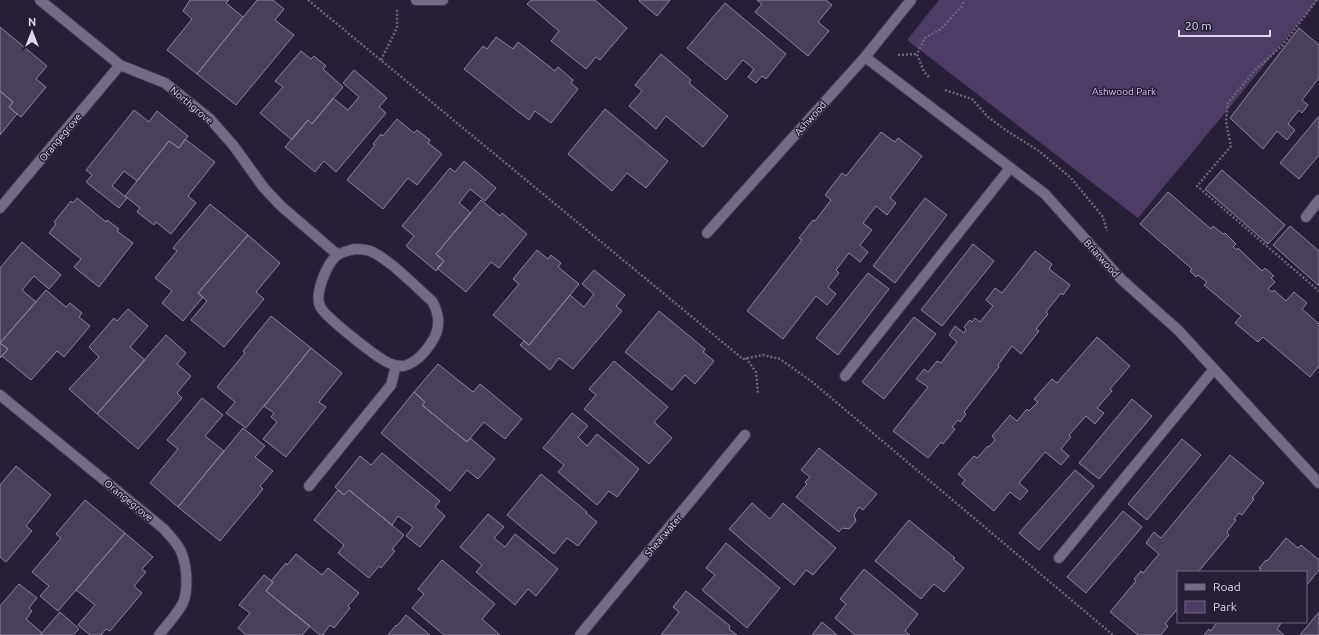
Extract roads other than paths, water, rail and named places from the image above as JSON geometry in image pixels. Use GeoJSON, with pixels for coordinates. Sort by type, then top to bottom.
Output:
{"type":"FeatureCollection","features":[{"type":"Feature","properties":{"kind":"street","name":"Northgrove"},"geometry":{"type":"LineString","coordinates":[[40,0],[120,65],[165,83],[210,119],[233,145],[264,188],[281,206],[338,255]]}},
{"type":"Feature","properties":{"kind":"street"},"geometry":{"type":"LineString","coordinates":[[416,0],[443,0]]}},
{"type":"Feature","properties":{"kind":"street","name":"Ashwood"},"geometry":{"type":"LineString","coordinates":[[707,233],[865,57],[911,0]]}},
{"type":"Feature","properties":{"kind":"street","name":"Briarwood"},"geometry":{"type":"LineString","coordinates":[[865,57],[1045,194],[1122,279],[1178,330],[1319,483]]}},
{"type":"Feature","properties":{"kind":"street","name":"Orangegrove"},"geometry":{"type":"LineString","coordinates":[[0,208],[120,65]]}},
{"type":"Feature","properties":{"kind":"street"},"geometry":{"type":"LineString","coordinates":[[845,376],[1010,168]]}},
{"type":"Feature","properties":{"kind":"street"},"geometry":{"type":"LineString","coordinates":[[1306,217],[1319,200]]}},
{"type":"Feature","properties":{"kind":"street"},"geometry":{"type":"LineString","coordinates":[[354,249],[363,249],[371,252],[382,258],[432,301],[437,310],[439,319],[438,328],[431,343],[417,360],[403,366],[396,366],[388,363],[376,356],[327,315],[320,307],[318,300],[322,280],[329,266],[338,255],[354,249]]}},
{"type":"Feature","properties":{"kind":"street"},"geometry":{"type":"LineString","coordinates":[[309,486],[391,385],[396,366]]}},
{"type":"Feature","properties":{"kind":"street"},"geometry":{"type":"LineString","coordinates":[[1058,558],[1214,369]]}},
{"type":"Feature","properties":{"kind":"street","name":"Orangegrove"},"geometry":{"type":"LineString","coordinates":[[0,395],[164,529],[179,547],[186,564],[186,582],[183,602],[159,635]]}},
{"type":"Feature","properties":{"kind":"street","name":"Shearwater"},"geometry":{"type":"LineString","coordinates":[[580,635],[745,435]]}},
{"type":"Feature","properties":{"kind":"park label","name":"Ashwood Park"},"geometry":{"type":"Point","coordinates":[1124,91]}}]}
